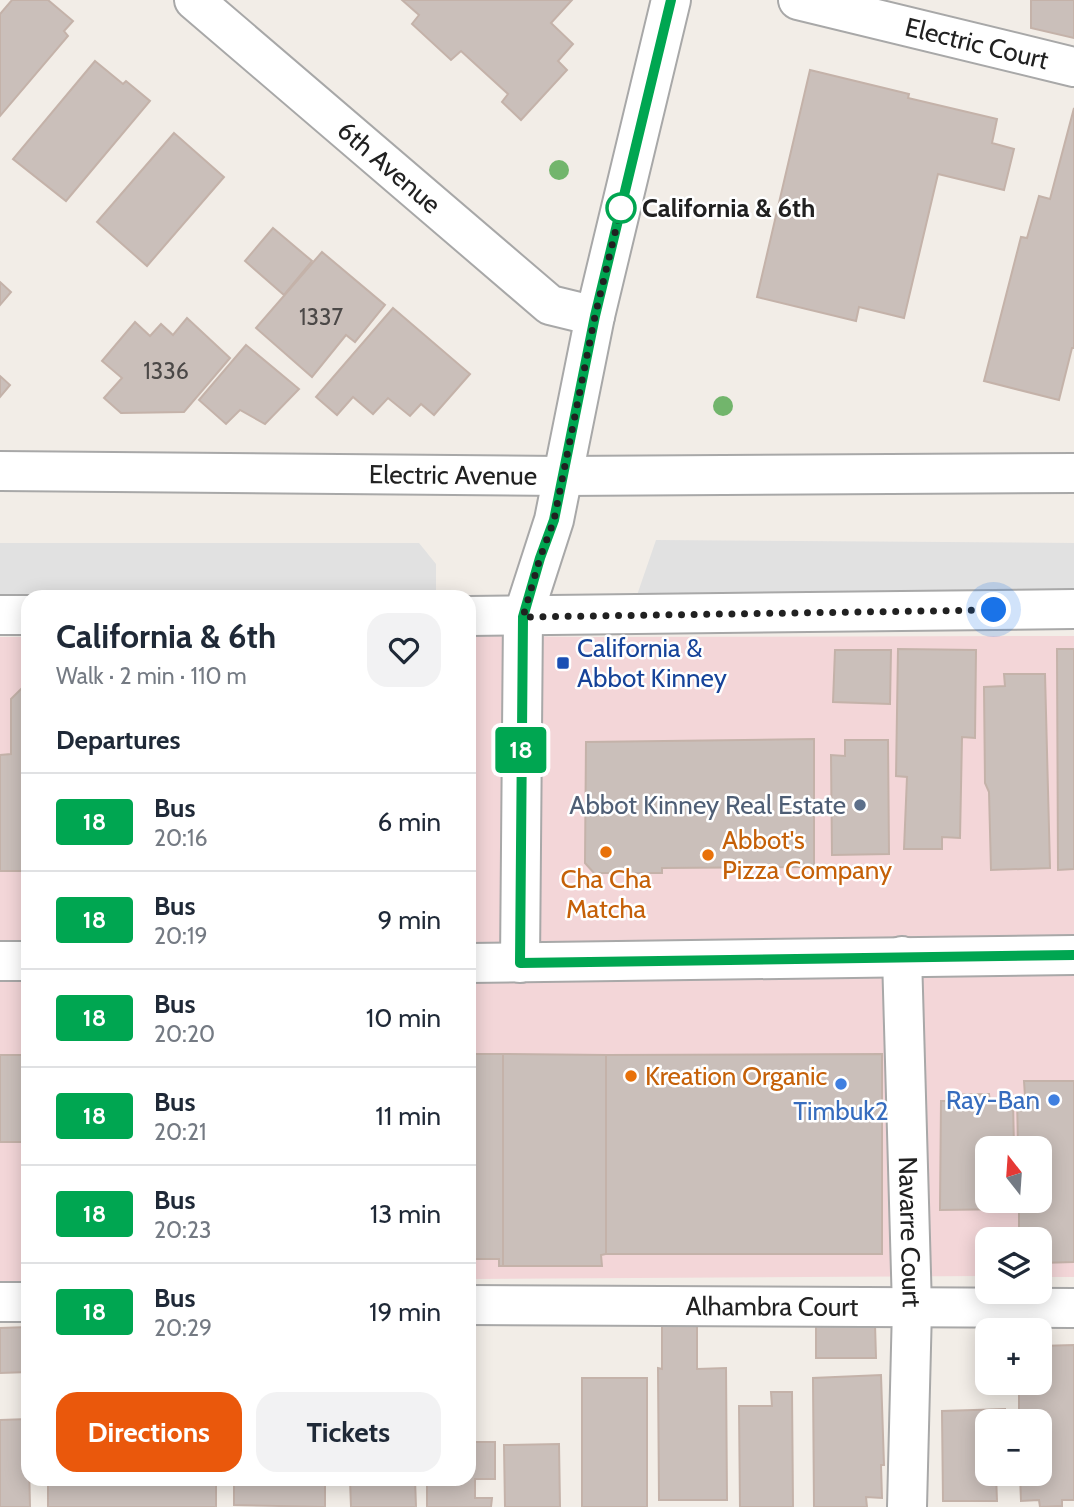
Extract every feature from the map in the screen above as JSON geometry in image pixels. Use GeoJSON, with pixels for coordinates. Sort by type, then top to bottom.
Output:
{"type":"FeatureCollection","features":[{"type":"Feature","properties":{"kind":"street","name":"6th Avenue"},"geometry":{"type":"LineString","coordinates":[[194,0],[550,305],[595,316]]}},
{"type":"Feature","properties":{"kind":"street"},"geometry":{"type":"LineString","coordinates":[[520,963],[523,617],[554,520],[595,316],[671,0]]}},
{"type":"Feature","properties":{"kind":"street","name":"Electric Court"},"geometry":{"type":"LineString","coordinates":[[799,0],[1074,67]]}},
{"type":"Feature","properties":{"kind":"street","name":"Electric Avenue"},"geometry":{"type":"LineString","coordinates":[[0,471],[561,476],[1074,473]]}},
{"type":"Feature","properties":{"kind":"street"},"geometry":{"type":"LineString","coordinates":[[476,616],[1074,608]]}},
{"type":"Feature","properties":{"kind":"street"},"geometry":{"type":"LineString","coordinates":[[0,615],[21,615]]}},
{"type":"Feature","properties":{"kind":"street"},"geometry":{"type":"LineString","coordinates":[[476,963],[1074,955]]}},
{"type":"Feature","properties":{"kind":"street","name":"Navarre Court"},"geometry":{"type":"LineString","coordinates":[[902,956],[912,1308],[908,1507]]}},
{"type":"Feature","properties":{"kind":"street"},"geometry":{"type":"LineString","coordinates":[[0,961],[21,961]]}},
{"type":"Feature","properties":{"kind":"street"},"geometry":{"type":"LineString","coordinates":[[0,1302],[21,1302]]}},
{"type":"Feature","properties":{"kind":"street","name":"Alhambra Court"},"geometry":{"type":"LineString","coordinates":[[476,1305],[1074,1308]]}},
{"type":"Feature","properties":{"kind":"shaded area"},"geometry":{"type":"Polygon","coordinates":[[[656,540],[1074,543],[1074,597],[636,598],[656,540]]]}},
{"type":"Feature","properties":{"kind":"shaded area"},"geometry":{"type":"Polygon","coordinates":[[[0,543],[419,543],[436,564],[436,590],[21,590],[21,598],[0,603],[0,543]]]}},
{"type":"Feature","properties":{"kind":"shaded area"},"geometry":{"type":"Polygon","coordinates":[[[476,636],[1074,636],[1074,1277],[1052,1277],[1052,1227],[975,1227],[975,1276],[476,1279],[476,636]]]}},
{"type":"Feature","properties":{"kind":"shaded area"},"geometry":{"type":"Polygon","coordinates":[[[0,637],[21,637],[21,1282],[0,1282],[0,637]]]}},
{"type":"Feature","properties":{"kind":"building"},"geometry":{"type":"Polygon","coordinates":[[[12,0],[48,0],[73,21],[64,31],[68,36],[0,116],[0,14],[12,0]]]}},
{"type":"Feature","properties":{"kind":"building"},"geometry":{"type":"Polygon","coordinates":[[[402,0],[572,0],[551,23],[573,44],[558,61],[567,70],[521,120],[502,102],[508,94],[461,51],[451,60],[412,24],[419,15],[402,0]]]}},
{"type":"Feature","properties":{"kind":"building"},"geometry":{"type":"Polygon","coordinates":[[[1031,0],[1074,0],[1074,38],[1031,28],[1031,0]]]}},
{"type":"Feature","properties":{"kind":"building"},"geometry":{"type":"Polygon","coordinates":[[[95,61],[123,84],[126,81],[150,101],[66,201],[13,159],[95,61]]]}},
{"type":"Feature","properties":{"kind":"building"},"geometry":{"type":"Polygon","coordinates":[[[810,70],[909,94],[908,98],[997,119],[992,143],[1014,149],[1004,190],[938,174],[904,318],[859,307],[856,321],[757,297],[810,70]]]}},
{"type":"Feature","properties":{"kind":"building"},"geometry":{"type":"Polygon","coordinates":[[[1074,108],[1074,348],[1059,400],[984,381],[1021,237],[1027,238],[1039,196],[1050,199],[1074,108]]]}},
{"type":"Feature","properties":{"kind":"building"},"geometry":{"type":"Polygon","coordinates":[[[174,133],[224,177],[147,266],[97,222],[174,133]]]}},
{"type":"Feature","properties":{"kind":"building"},"geometry":{"type":"Polygon","coordinates":[[[273,228],[312,261],[284,295],[245,261],[273,228]]]}},
{"type":"Feature","properties":{"kind":"building"},"geometry":{"type":"Polygon","coordinates":[[[322,252],[385,305],[355,342],[346,335],[312,377],[256,328],[322,252]]]}},
{"type":"Feature","properties":{"kind":"building"},"geometry":{"type":"Polygon","coordinates":[[[0,282],[11,292],[0,305],[0,282]]]}},
{"type":"Feature","properties":{"kind":"building"},"geometry":{"type":"Polygon","coordinates":[[[393,308],[470,374],[434,415],[421,404],[410,416],[388,398],[373,414],[353,397],[337,415],[316,397],[393,308]]]}},
{"type":"Feature","properties":{"kind":"building"},"geometry":{"type":"Polygon","coordinates":[[[187,318],[230,358],[184,412],[121,413],[104,398],[122,378],[102,361],[135,322],[150,336],[161,324],[173,335],[187,318]]]}},
{"type":"Feature","properties":{"kind":"building"},"geometry":{"type":"Polygon","coordinates":[[[246,345],[299,389],[265,424],[240,410],[226,424],[199,400],[246,345]]]}},
{"type":"Feature","properties":{"kind":"building"},"geometry":{"type":"Polygon","coordinates":[[[0,376],[10,385],[0,397],[0,376]]]}},
{"type":"Feature","properties":{"kind":"building"},"geometry":{"type":"Polygon","coordinates":[[[898,649],[976,650],[975,738],[962,737],[960,838],[942,837],[942,849],[904,849],[907,777],[896,776],[898,649]]]}},
{"type":"Feature","properties":{"kind":"building"},"geometry":{"type":"Polygon","coordinates":[[[1057,649],[1074,649],[1074,869],[1058,870],[1057,649]]]}},
{"type":"Feature","properties":{"kind":"building"},"geometry":{"type":"Polygon","coordinates":[[[835,650],[891,650],[890,704],[833,702],[835,650]]]}},
{"type":"Feature","properties":{"kind":"building"},"geometry":{"type":"Polygon","coordinates":[[[1004,674],[1045,674],[1050,868],[991,870],[989,792],[985,783],[984,687],[1005,686],[1004,674]]]}},
{"type":"Feature","properties":{"kind":"building"},"geometry":{"type":"Polygon","coordinates":[[[21,689],[21,871],[0,871],[0,755],[11,754],[11,699],[21,689]]]}},
{"type":"Feature","properties":{"kind":"building"},"geometry":{"type":"Polygon","coordinates":[[[814,739],[814,867],[662,868],[662,873],[594,873],[585,863],[586,742],[814,739]]]}},
{"type":"Feature","properties":{"kind":"building","name":"Abbot Kinney Real Estate"},"geometry":{"type":"Polygon","coordinates":[[[845,740],[888,740],[889,854],[832,855],[831,755],[845,756],[845,740]]]}},
{"type":"Feature","properties":{"kind":"building"},"geometry":{"type":"Polygon","coordinates":[[[476,1054],[503,1054],[503,1266],[499,1266],[499,1259],[476,1259],[476,1054]]]}},
{"type":"Feature","properties":{"kind":"building"},"geometry":{"type":"Polygon","coordinates":[[[503,1054],[606,1055],[606,1254],[601,1255],[602,1266],[503,1266],[503,1054]]]}},
{"type":"Feature","properties":{"kind":"building"},"geometry":{"type":"Polygon","coordinates":[[[882,1054],[882,1254],[606,1254],[606,1055],[882,1054]]]}},
{"type":"Feature","properties":{"kind":"building"},"geometry":{"type":"Polygon","coordinates":[[[0,1055],[21,1055],[21,1142],[0,1142],[0,1055]]]}},
{"type":"Feature","properties":{"kind":"building"},"geometry":{"type":"Polygon","coordinates":[[[1024,1081],[1074,1081],[1074,1262],[1052,1263],[1052,1227],[1019,1227],[1019,1213],[1052,1213],[1052,1136],[1018,1136],[1017,1096],[1025,1096],[1024,1081]]]}},
{"type":"Feature","properties":{"kind":"building"},"geometry":{"type":"Polygon","coordinates":[[[989,1094],[990,1102],[1013,1101],[1014,1136],[975,1136],[975,1210],[940,1210],[941,1101],[946,1101],[946,1095],[989,1094]]]}},
{"type":"Feature","properties":{"kind":"building"},"geometry":{"type":"Polygon","coordinates":[[[697,1323],[697,1369],[726,1368],[727,1500],[659,1500],[658,1368],[662,1369],[662,1324],[697,1323]]]}},
{"type":"Feature","properties":{"kind":"building"},"geometry":{"type":"Polygon","coordinates":[[[816,1324],[875,1324],[876,1358],[816,1358],[816,1324]]]}},
{"type":"Feature","properties":{"kind":"building"},"geometry":{"type":"Polygon","coordinates":[[[21,1327],[21,1372],[0,1373],[0,1328],[21,1327]]]}},
{"type":"Feature","properties":{"kind":"building"},"geometry":{"type":"Polygon","coordinates":[[[1074,1345],[1074,1500],[1062,1500],[1062,1506],[1040,1507],[1039,1500],[1021,1501],[1020,1486],[1052,1486],[1052,1409],[1019,1409],[1019,1395],[1052,1395],[1052,1346],[1074,1345]]]}},
{"type":"Feature","properties":{"kind":"building"},"geometry":{"type":"Polygon","coordinates":[[[881,1375],[884,1465],[881,1465],[882,1498],[866,1497],[867,1507],[814,1507],[813,1378],[881,1375]]]}},
{"type":"Feature","properties":{"kind":"building"},"geometry":{"type":"Polygon","coordinates":[[[582,1378],[647,1378],[647,1507],[582,1507],[582,1378]]]}},
{"type":"Feature","properties":{"kind":"building"},"geometry":{"type":"Polygon","coordinates":[[[771,1392],[792,1392],[793,1507],[740,1507],[739,1406],[772,1406],[771,1392]]]}},
{"type":"Feature","properties":{"kind":"building"},"geometry":{"type":"Polygon","coordinates":[[[975,1410],[975,1486],[996,1486],[997,1501],[943,1501],[942,1411],[975,1410]]]}},
{"type":"Feature","properties":{"kind":"building"},"geometry":{"type":"Polygon","coordinates":[[[21,1419],[21,1486],[30,1486],[30,1507],[0,1507],[0,1420],[21,1419]]]}},
{"type":"Feature","properties":{"kind":"building"},"geometry":{"type":"Polygon","coordinates":[[[476,1442],[495,1442],[495,1479],[476,1479],[476,1442]]]}},
{"type":"Feature","properties":{"kind":"building"},"geometry":{"type":"Polygon","coordinates":[[[559,1444],[560,1507],[505,1507],[504,1445],[559,1444]]]}},
{"type":"Feature","properties":{"kind":"building"},"geometry":{"type":"Polygon","coordinates":[[[48,1486],[216,1486],[216,1507],[48,1507],[48,1486]]]}},
{"type":"Feature","properties":{"kind":"building"},"geometry":{"type":"Polygon","coordinates":[[[234,1486],[325,1486],[325,1507],[234,1505],[234,1486]]]}},
{"type":"Feature","properties":{"kind":"building"},"geometry":{"type":"Polygon","coordinates":[[[350,1486],[415,1486],[416,1507],[351,1507],[350,1486]]]}},
{"type":"Feature","properties":{"kind":"building"},"geometry":{"type":"Polygon","coordinates":[[[427,1486],[475,1486],[475,1498],[492,1498],[491,1507],[427,1507],[427,1486]]]}},
{"type":"Feature","properties":{"kind":"bus line","name":"18"},"geometry":{"type":"LineString","coordinates":[[671,0],[595,316],[554,520],[523,617],[520,963],[1074,955]]}},
{"type":"Feature","properties":{"kind":"place","name":"California & 6th"},"geometry":{"type":"Point","coordinates":[621,208]}},
{"type":"Feature","properties":{"kind":"place","name":"California & Abbot Kinney"},"geometry":{"type":"Point","coordinates":[563,663]}},
{"type":"Feature","properties":{"kind":"place","name":"Abbot Kinney Real Estate"},"geometry":{"type":"Point","coordinates":[860,805]}},
{"type":"Feature","properties":{"kind":"place","name":"Cha Cha Matcha"},"geometry":{"type":"Point","coordinates":[606,852]}},
{"type":"Feature","properties":{"kind":"place","name":"Abbot's Pizza Company"},"geometry":{"type":"Point","coordinates":[708,855]}},
{"type":"Feature","properties":{"kind":"place","name":"Kreation Organic"},"geometry":{"type":"Point","coordinates":[631,1076]}},
{"type":"Feature","properties":{"kind":"place","name":"Timbuk2"},"geometry":{"type":"Point","coordinates":[841,1084]}},
{"type":"Feature","properties":{"kind":"place","name":"Ray-Ban"},"geometry":{"type":"Point","coordinates":[1054,1100]}},
{"type":"Feature","properties":{"kind":"route"},"geometry":{"type":"LineString","coordinates":[[621,208],[595,316],[554,520],[523,617],[994,610]]}}]}
